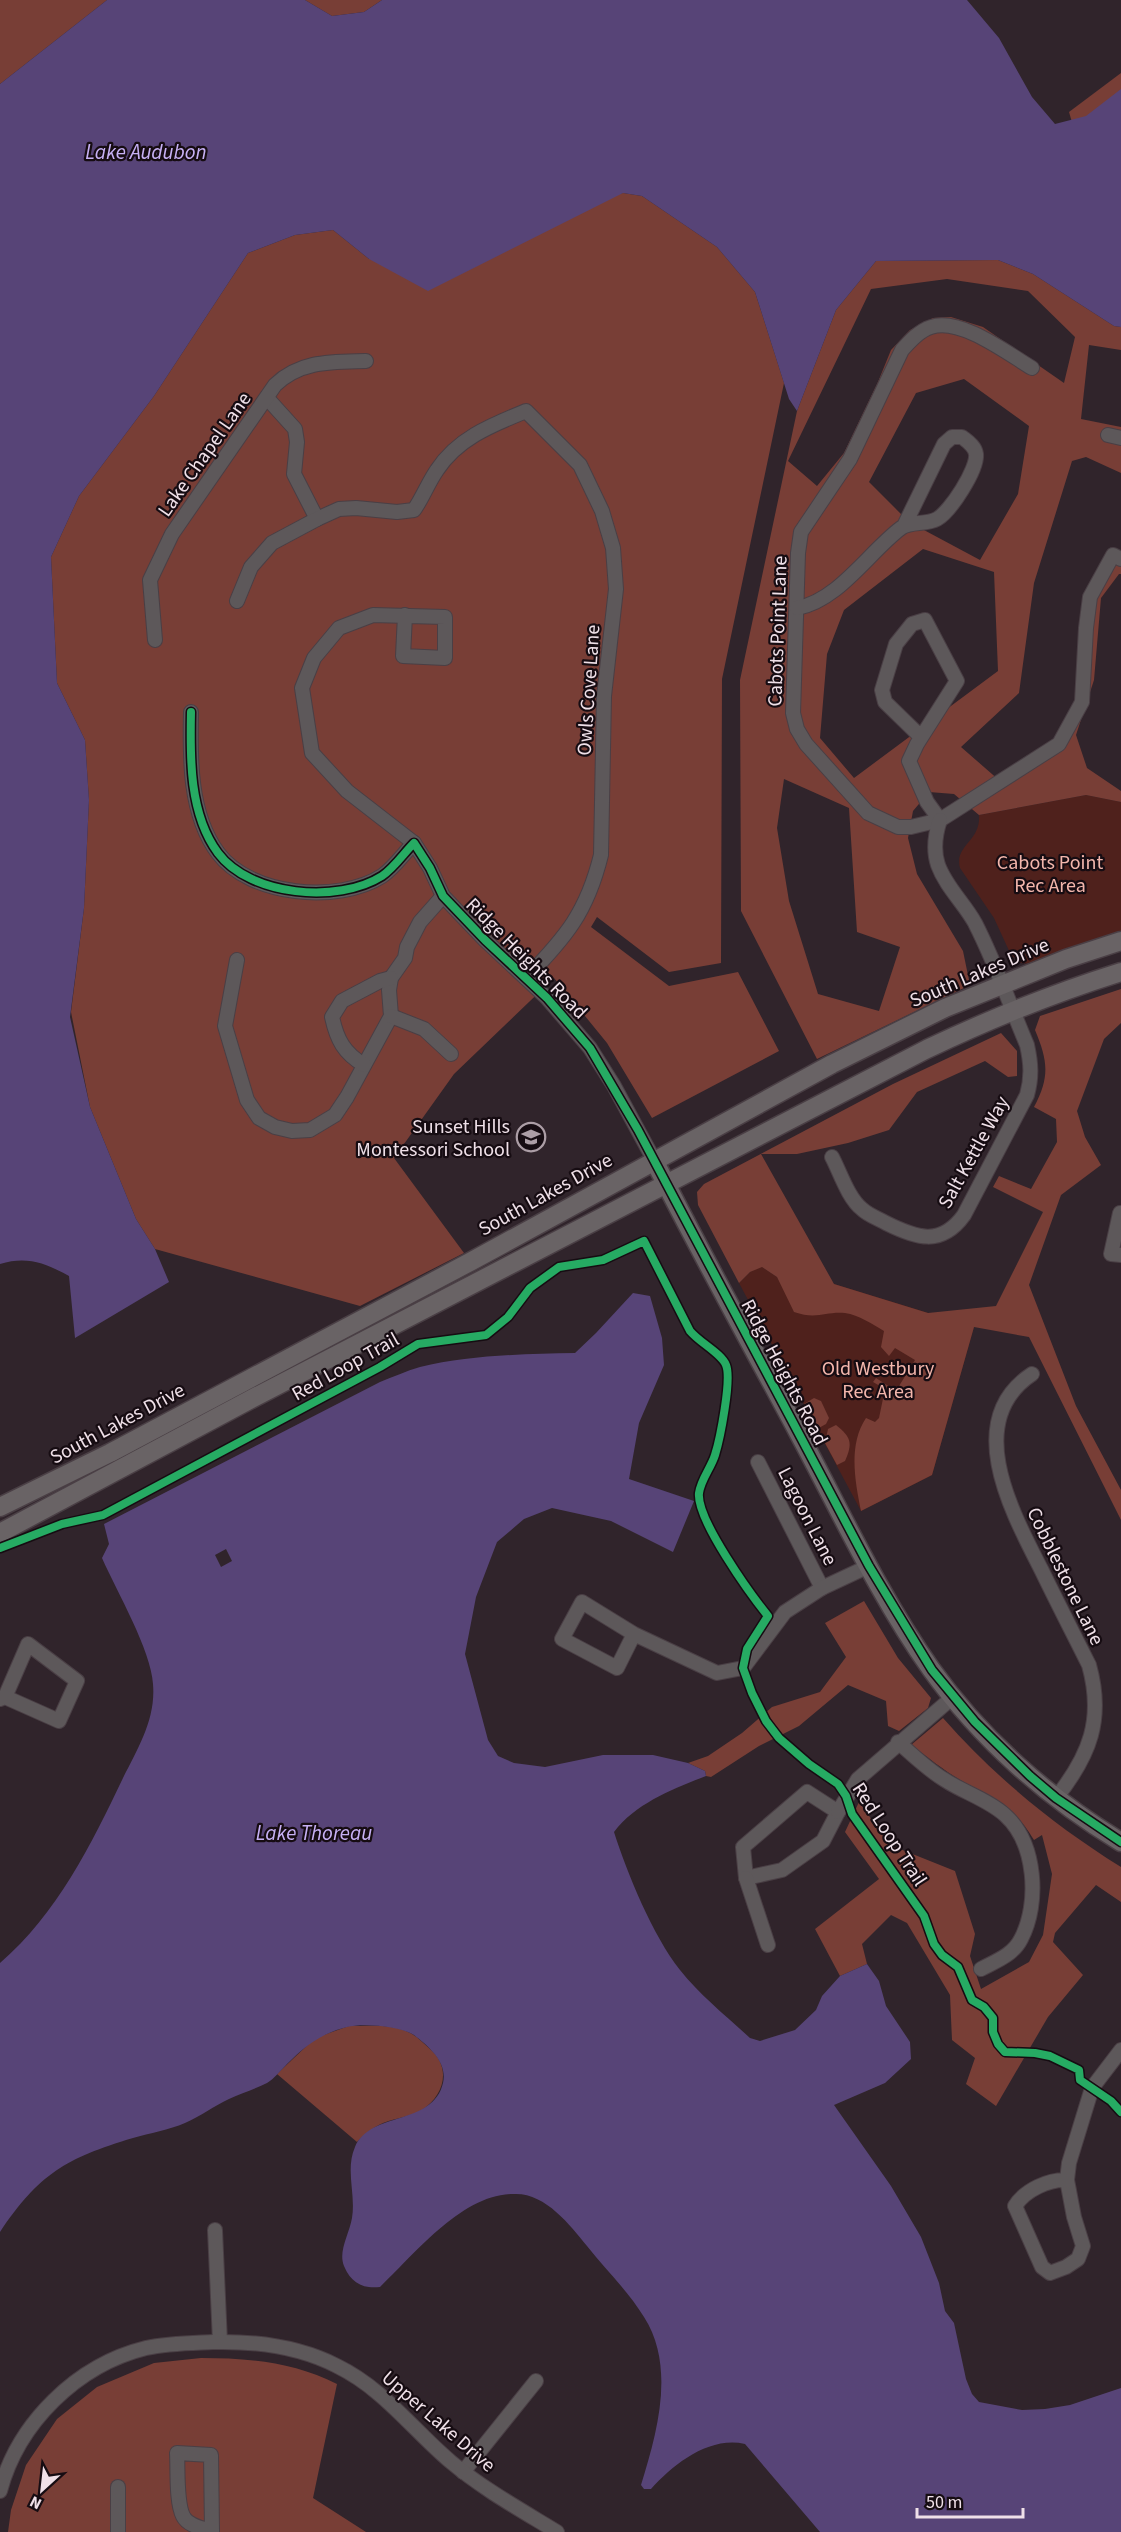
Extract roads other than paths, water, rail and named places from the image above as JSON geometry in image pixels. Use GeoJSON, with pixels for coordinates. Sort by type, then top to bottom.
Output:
{"type":"FeatureCollection","features":[{"type":"Feature","properties":{"kind":"main road","name":"South Lakes Drive"},"geometry":{"type":"LineString","coordinates":[[0,1507],[100,1458],[470,1262],[832,1064],[945,1008],[1066,959],[1121,941]]}},
{"type":"Feature","properties":{"kind":"main road","name":"South Lakes Drive"},"geometry":{"type":"LineString","coordinates":[[0,1533],[561,1237],[667,1185],[927,1049],[1013,1011],[1121,972]]}},
{"type":"Feature","properties":{"kind":"main road","name":"Ridge Heights Road"},"geometry":{"type":"LineString","coordinates":[[654,1160],[869,1566],[910,1638],[953,1697],[1001,1749],[1056,1798],[1121,1842]]}},
{"type":"Feature","properties":{"kind":"street","name":"Cabots Point Lane"},"geometry":{"type":"LineString","coordinates":[[1032,368],[981,338],[949,325],[930,327],[912,339],[902,350],[850,459],[801,532],[798,553],[793,713],[797,729],[806,744],[868,813],[898,827],[911,827],[940,820],[1059,744],[1082,702],[1090,597],[1113,555],[1121,559]]}},
{"type":"Feature","properties":{"kind":"street","name":"Lake Chapel Lane"},"geometry":{"type":"LineString","coordinates":[[156,640],[150,580],[172,534],[267,398],[283,378],[298,369],[321,362],[366,361]]}},
{"type":"Feature","properties":{"kind":"street"},"geometry":{"type":"LineString","coordinates":[[237,601],[251,567],[272,543],[317,519],[294,474],[297,442],[295,429],[267,398]]}},
{"type":"Feature","properties":{"kind":"street","name":"Owls Cove Lane"},"geometry":{"type":"LineString","coordinates":[[317,519],[339,509],[396,512],[414,510],[423,498],[436,471],[450,452],[473,435],[526,411],[580,465],[602,511],[614,548],[616,589],[604,696],[601,855],[595,880],[577,919],[561,941],[526,978]]}},
{"type":"Feature","properties":{"kind":"street"},"geometry":{"type":"LineString","coordinates":[[797,608],[806,607],[828,595],[904,526],[944,444],[952,437],[962,437],[973,445],[976,454],[967,482],[938,519],[924,524],[904,526]]}},
{"type":"Feature","properties":{"kind":"street"},"geometry":{"type":"LineString","coordinates":[[237,960],[225,1026],[247,1100],[259,1118],[275,1127],[292,1131],[310,1130],[334,1115],[348,1097],[391,1016],[389,990],[391,978],[405,958],[407,947],[420,922],[443,896],[430,868],[414,843],[347,791],[312,753],[302,688],[314,658],[339,628],[373,615],[405,615]]}},
{"type":"Feature","properties":{"kind":"street"},"geometry":{"type":"LineString","coordinates":[[921,737],[885,702],[882,690],[896,644],[912,624],[925,620],[957,681],[921,737],[909,761],[927,802],[940,820],[935,849],[938,864],[946,880],[973,919],[1013,1011]]}},
{"type":"Feature","properties":{"kind":"street"},"geometry":{"type":"LineString","coordinates":[[191,712],[189,762],[199,814],[218,853],[244,876],[279,889],[315,892],[351,888],[382,876],[414,843]]}},
{"type":"Feature","properties":{"kind":"street","name":"Ridge Heights Road"},"geometry":{"type":"LineString","coordinates":[[443,896],[571,1024],[590,1048],[619,1095],[654,1160]]}},
{"type":"Feature","properties":{"kind":"street"},"geometry":{"type":"LineString","coordinates":[[364,1065],[349,1057],[334,1027],[332,1017],[342,1001],[380,981],[391,978]]}},
{"type":"Feature","properties":{"kind":"street","name":"Salt Kettle Way"},"geometry":{"type":"LineString","coordinates":[[832,1157],[862,1210],[913,1236],[937,1236],[949,1231],[964,1215],[1027,1095],[1031,1080],[1031,1063],[1027,1045],[1013,1011]]}},
{"type":"Feature","properties":{"kind":"street"},"geometry":{"type":"LineString","coordinates":[[391,1016],[424,1029],[451,1054]]}},
{"type":"Feature","properties":{"kind":"street"},"geometry":{"type":"LineString","coordinates":[[1120,1213],[1111,1254],[1121,1256]]}},
{"type":"Feature","properties":{"kind":"street","name":"Cobblestone Lane"},"geometry":{"type":"LineString","coordinates":[[1032,1374],[1010,1393],[999,1419],[997,1431],[1000,1474],[1014,1515],[1089,1665],[1095,1685],[1096,1705],[1088,1746],[1078,1767],[1056,1798]]}},
{"type":"Feature","properties":{"kind":"street","name":"Lagoon Lane"},"geometry":{"type":"LineString","coordinates":[[758,1461],[822,1588]]}},
{"type":"Feature","properties":{"kind":"street"},"geometry":{"type":"LineString","coordinates":[[634,1635],[618,1668],[562,1640],[582,1602],[634,1635],[717,1673],[743,1668],[785,1612],[822,1588],[869,1566]]}},
{"type":"Feature","properties":{"kind":"street"},"geometry":{"type":"LineString","coordinates":[[28,1644],[76,1681],[58,1721],[2,1698],[28,1644]]}},
{"type":"Feature","properties":{"kind":"street"},"geometry":{"type":"LineString","coordinates":[[746,1878],[782,1870],[823,1841],[858,1779],[898,1742],[953,1697]]}},
{"type":"Feature","properties":{"kind":"street"},"geometry":{"type":"LineString","coordinates":[[898,1742],[943,1779],[1004,1814],[1020,1833],[1030,1856],[1032,1895],[1021,1940],[1007,1956],[981,1969]]}},
{"type":"Feature","properties":{"kind":"street"},"geometry":{"type":"LineString","coordinates":[[768,1945],[746,1878],[743,1847],[807,1792],[838,1812]]}},
{"type":"Feature","properties":{"kind":"street"},"geometry":{"type":"LineString","coordinates":[[1067,2180],[1053,2180],[1020,2198],[1015,2205],[1042,2267],[1050,2273],[1078,2259],[1083,2246],[1074,2217],[1067,2180],[1069,2163],[1092,2088],[1121,2050]]}},
{"type":"Feature","properties":{"kind":"street"},"geometry":{"type":"LineString","coordinates":[[215,2230],[220,2342]]}},
{"type":"Feature","properties":{"kind":"street","name":"Upper Lake Drive"},"geometry":{"type":"LineString","coordinates":[[0,2491],[13,2455],[42,2412],[73,2384],[103,2365],[144,2349],[171,2343],[251,2342],[281,2346],[309,2354],[343,2369],[384,2396],[464,2472],[557,2532]]}},
{"type":"Feature","properties":{"kind":"street"},"geometry":{"type":"LineString","coordinates":[[464,2472],[536,2381]]}},
{"type":"Feature","properties":{"kind":"street"},"geometry":{"type":"LineString","coordinates":[[177,2453],[211,2455],[212,2531],[196,2527],[183,2517],[180,2505],[177,2453]]}},
{"type":"Feature","properties":{"kind":"street"},"geometry":{"type":"LineString","coordinates":[[118,2487],[118,2532]]}},
{"type":"Feature","properties":{"kind":"water","name":"Lake Audubon"},"geometry":{"type":"Polygon","coordinates":[[[107,0],[305,0],[332,16],[364,12],[382,0],[967,0],[999,38],[1032,97],[1055,124],[1086,116],[1121,89],[1121,327],[1114,326],[1033,274],[998,260],[876,261],[836,310],[797,411],[789,399],[755,292],[717,247],[642,196],[623,193],[428,291],[369,259],[333,230],[295,235],[248,253],[154,396],[79,496],[51,557],[57,683],[85,740],[89,800],[84,908],[70,1017],[90,1107],[136,1219],[155,1249],[169,1282],[75,1338],[69,1276],[36,1262],[19,1261],[0,1264],[0,84],[107,0]]]}},
{"type":"Feature","properties":{"kind":"water","name":"Lake Thoreau"},"geometry":{"type":"Polygon","coordinates":[[[633,1293],[650,1296],[662,1338],[664,1365],[639,1423],[629,1479],[694,1501],[673,1552],[611,1521],[552,1508],[524,1519],[497,1542],[476,1597],[465,1654],[488,1740],[498,1756],[514,1763],[545,1767],[603,1755],[653,1755],[688,1763],[705,1771],[706,1776],[644,1805],[614,1832],[642,1904],[670,1956],[696,1988],[750,2038],[760,2041],[795,2030],[816,2010],[822,1996],[840,1976],[867,1964],[879,1981],[886,2006],[910,2042],[911,2059],[885,2083],[834,2105],[891,2186],[921,2237],[939,2283],[945,2311],[954,2323],[966,2379],[972,2394],[979,2402],[1022,2410],[1045,2409],[1070,2405],[1121,2388],[1121,2532],[820,2532],[745,2444],[718,2444],[706,2448],[670,2470],[651,2489],[644,2489],[641,2485],[653,2444],[660,2400],[661,2378],[654,2336],[638,2307],[624,2289],[573,2229],[547,2205],[527,2195],[496,2196],[477,2203],[441,2228],[380,2287],[358,2284],[347,2272],[342,2255],[352,2218],[351,2164],[355,2147],[363,2136],[374,2128],[415,2113],[427,2106],[437,2097],[443,2083],[443,2068],[436,2055],[414,2035],[400,2029],[362,2025],[330,2033],[307,2046],[267,2083],[229,2099],[173,2128],[110,2145],[72,2161],[42,2182],[14,2212],[0,2232],[0,1963],[39,1923],[71,1877],[140,1744],[152,1709],[151,1670],[140,1638],[102,1558],[109,1544],[104,1524],[380,1382],[410,1370],[439,1363],[478,1358],[575,1353],[633,1293]]]}},
{"type":"Feature","properties":{"kind":"place","name":"Sunset Hills Montessori School"},"geometry":{"type":"Point","coordinates":[531,1137]}},
{"type":"Feature","properties":{"kind":"park label","name":"Cabots Point Rec Area"},"geometry":{"type":"Point","coordinates":[1050,874]}},
{"type":"Feature","properties":{"kind":"park label","name":"Old Westbury Rec Area"},"geometry":{"type":"Point","coordinates":[878,1380]}}]}
